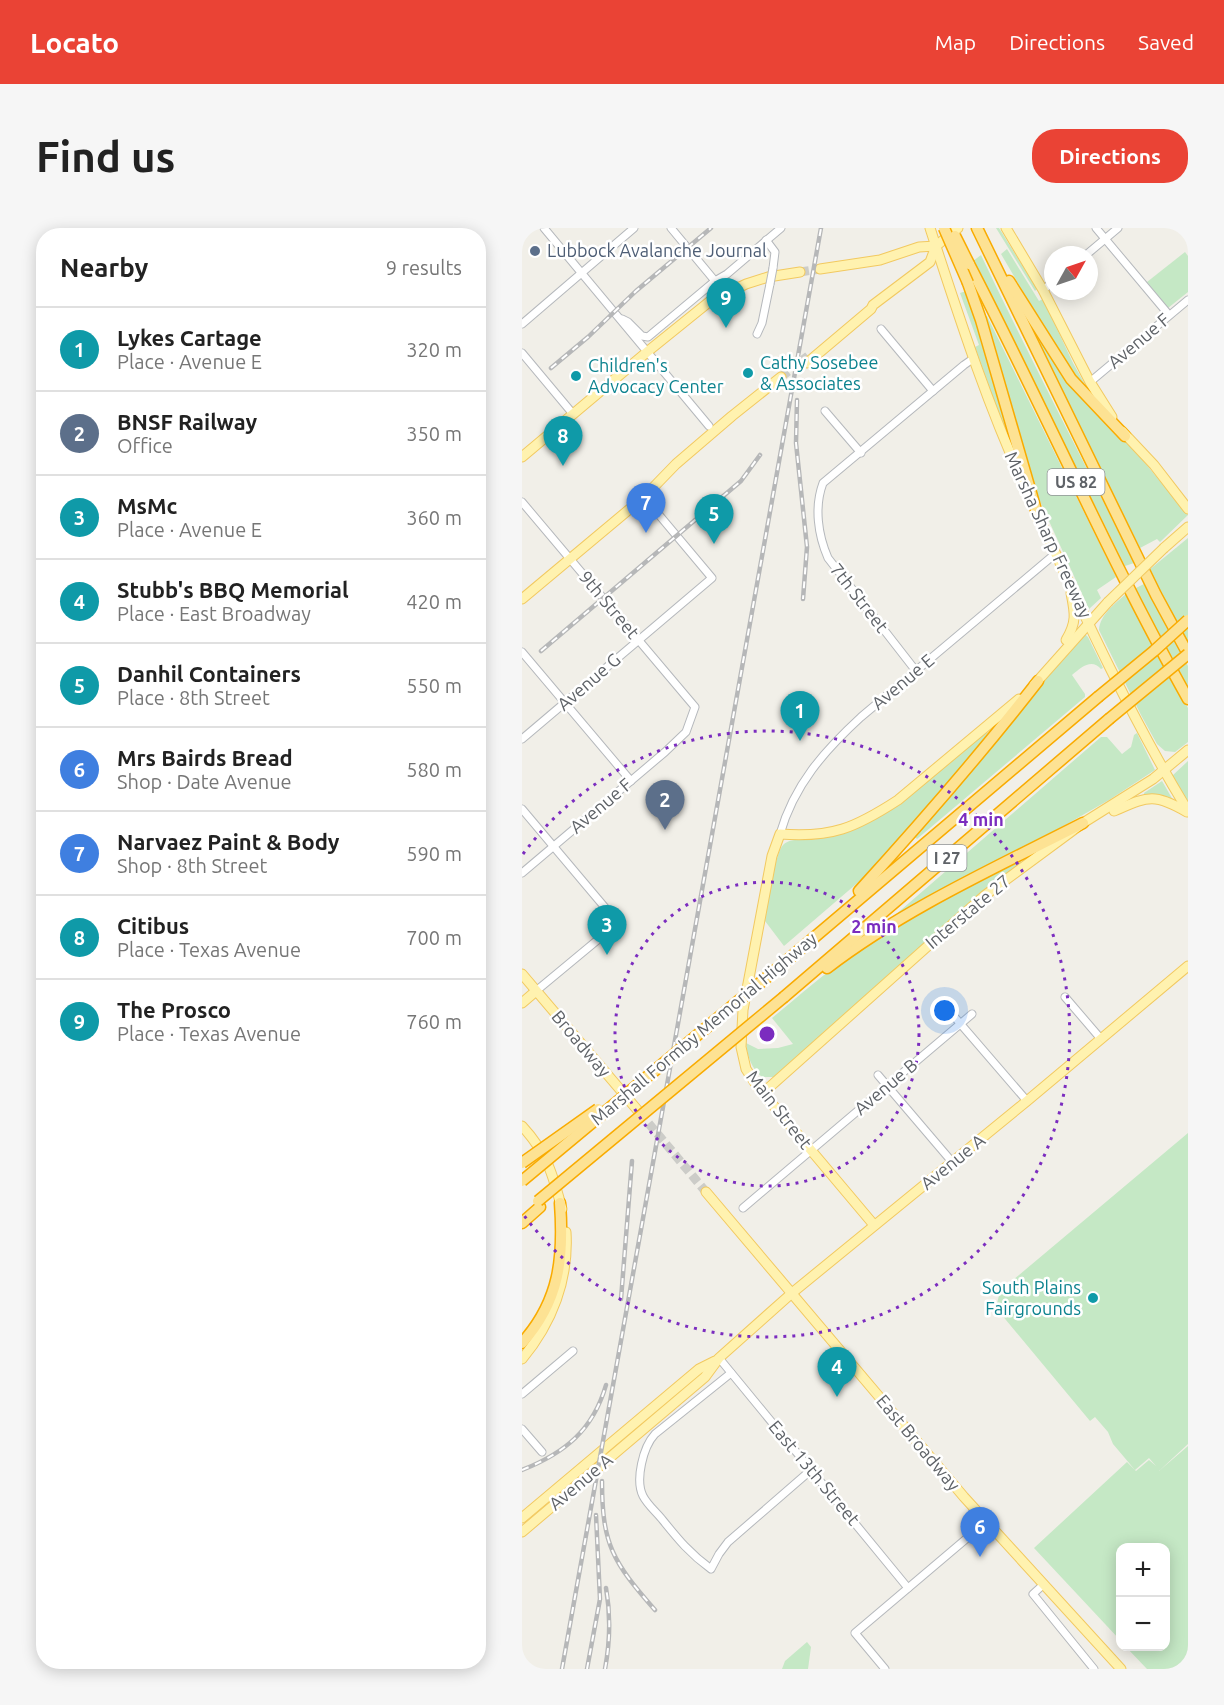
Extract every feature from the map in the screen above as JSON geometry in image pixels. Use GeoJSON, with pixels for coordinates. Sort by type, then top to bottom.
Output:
{"type":"FeatureCollection","features":[{"type":"Feature","properties":{"kind":"highway"},"geometry":{"type":"LineString","coordinates":[[944,228],[981,320],[1038,517]]}},
{"type":"Feature","properties":{"kind":"highway","name":"US 82"},"geometry":{"type":"LineString","coordinates":[[950,228],[1020,363],[1096,524],[1188,699]]}},
{"type":"Feature","properties":{"kind":"highway","name":"US 82"},"geometry":{"type":"LineString","coordinates":[[977,228],[1150,584],[1188,654]]}},
{"type":"Feature","properties":{"kind":"highway"},"geometry":{"type":"LineString","coordinates":[[992,256],[1071,379],[1125,436]]}},
{"type":"Feature","properties":{"kind":"highway","name":"Marshall Formby Memorial Highway"},"geometry":{"type":"LineString","coordinates":[[522,1181],[784,963],[1188,620]]}},
{"type":"Feature","properties":{"kind":"highway","name":"Marshall Formby Memorial Highway"},"geometry":{"type":"LineString","coordinates":[[539,1204],[1188,654]]}},
{"type":"Feature","properties":{"kind":"highway"},"geometry":{"type":"LineString","coordinates":[[824,929],[916,829],[1038,681]]}},
{"type":"Feature","properties":{"kind":"highway"},"geometry":{"type":"LineString","coordinates":[[784,997],[902,918],[1016,856],[1083,823]]}},
{"type":"Feature","properties":{"kind":"highway"},"geometry":{"type":"LineString","coordinates":[[522,1163],[648,1075]]}},
{"type":"Feature","properties":{"kind":"highway"},"geometry":{"type":"LineString","coordinates":[[522,1343],[540,1320],[556,1282],[562,1249],[560,1203]]}},
{"type":"Feature","properties":{"kind":"highway"},"geometry":{"type":"LineString","coordinates":[[522,1215],[539,1204]]}},
{"type":"Feature","properties":{"kind":"highway"},"geometry":{"type":"LineString","coordinates":[[522,1223],[539,1204]]}},
{"type":"Feature","properties":{"kind":"main road","name":"Marsha Sharp Freeway"},"geometry":{"type":"LineString","coordinates":[[922,228],[936,246]]}},
{"type":"Feature","properties":{"kind":"main road","name":"Marsha Sharp Freeway"},"geometry":{"type":"LineString","coordinates":[[930,228],[1010,457],[1055,555],[1163,771],[1188,812]]}},
{"type":"Feature","properties":{"kind":"main road"},"geometry":{"type":"LineString","coordinates":[[807,360],[873,305],[930,262],[936,246],[958,228]]}},
{"type":"Feature","properties":{"kind":"main road"},"geometry":{"type":"LineString","coordinates":[[1006,228],[1043,290],[1090,382],[1125,436],[1153,464],[1188,509]]}},
{"type":"Feature","properties":{"kind":"main road"},"geometry":{"type":"LineString","coordinates":[[820,269],[880,260],[919,247],[936,246]]}},
{"type":"Feature","properties":{"kind":"main road"},"geometry":{"type":"LineString","coordinates":[[522,457],[699,309],[728,291],[762,279],[800,272]]}},
{"type":"Feature","properties":{"kind":"main road"},"geometry":{"type":"LineString","coordinates":[[522,599],[781,381]]}},
{"type":"Feature","properties":{"kind":"main road"},"geometry":{"type":"LineString","coordinates":[[1178,494],[1188,498]]}},
{"type":"Feature","properties":{"kind":"main road"},"geometry":{"type":"LineString","coordinates":[[780,834],[819,835],[837,831],[877,814],[898,800],[1038,681],[1088,621],[1188,527]]}},
{"type":"Feature","properties":{"kind":"main road"},"geometry":{"type":"LineString","coordinates":[[1058,656],[1072,631],[1075,615],[1069,582]]}},
{"type":"Feature","properties":{"kind":"main road","name":"Interstate 27"},"geometry":{"type":"LineString","coordinates":[[763,1093],[984,896],[1083,823],[1163,771],[1187,751]]}},
{"type":"Feature","properties":{"kind":"main road"},"geometry":{"type":"LineString","coordinates":[[1100,814],[1115,811],[1136,800],[1148,798],[1170,802],[1188,812]]}},
{"type":"Feature","properties":{"kind":"main road","name":"Main Street"},"geometry":{"type":"LineString","coordinates":[[780,834],[772,856],[743,1011],[741,1047],[746,1069],[763,1093],[874,1225]]}},
{"type":"Feature","properties":{"kind":"main road","name":"Avenue A"},"geometry":{"type":"LineString","coordinates":[[522,1532],[705,1377],[719,1359],[792,1293],[953,1163],[1188,966]]}},
{"type":"Feature","properties":{"kind":"main road","name":"Broadway"},"geometry":{"type":"LineString","coordinates":[[522,974],[640,1113]]}},
{"type":"Feature","properties":{"kind":"main road"},"geometry":{"type":"LineString","coordinates":[[522,1003],[536,991]]}},
{"type":"Feature","properties":{"kind":"main road"},"geometry":{"type":"LineString","coordinates":[[522,1126],[545,1156],[556,1183],[566,1233],[563,1279],[558,1298],[544,1327],[522,1359]]}},
{"type":"Feature","properties":{"kind":"main road"},"geometry":{"type":"LineString","coordinates":[[706,1192],[792,1293]]}},
{"type":"Feature","properties":{"kind":"main road","name":"East Broadway"},"geometry":{"type":"LineString","coordinates":[[792,1293],[986,1522],[1121,1669]]}},
{"type":"Feature","properties":{"kind":"main road","name":"Avenue A"},"geometry":{"type":"LineString","coordinates":[[522,1518],[699,1370],[719,1359]]}},
{"type":"Feature","properties":{"kind":"street"},"geometry":{"type":"LineString","coordinates":[[544,228],[709,426]]}},
{"type":"Feature","properties":{"kind":"street"},"geometry":{"type":"LineString","coordinates":[[522,324],[634,228]]}},
{"type":"Feature","properties":{"kind":"street"},"geometry":{"type":"LineString","coordinates":[[671,228],[715,281]]}},
{"type":"Feature","properties":{"kind":"street"},"geometry":{"type":"LineString","coordinates":[[619,318],[628,322],[642,336],[648,337],[781,228]]}},
{"type":"Feature","properties":{"kind":"street"},"geometry":{"type":"LineString","coordinates":[[1096,228],[1169,315]]}},
{"type":"Feature","properties":{"kind":"street"},"geometry":{"type":"LineString","coordinates":[[1097,246],[1118,228]]}},
{"type":"Feature","properties":{"kind":"street"},"geometry":{"type":"LineString","coordinates":[[757,334],[762,323],[775,252],[766,240]]}},
{"type":"Feature","properties":{"kind":"street","name":"Avenue F"},"geometry":{"type":"LineString","coordinates":[[1090,382],[1188,300]]}},
{"type":"Feature","properties":{"kind":"street"},"geometry":{"type":"LineString","coordinates":[[881,329],[933,391]]}},
{"type":"Feature","properties":{"kind":"street"},"geometry":{"type":"LineString","coordinates":[[522,353],[573,414]]}},
{"type":"Feature","properties":{"kind":"street"},"geometry":{"type":"LineString","coordinates":[[825,411],[861,453],[974,358]]}},
{"type":"Feature","properties":{"kind":"street","name":"7th Street"},"geometry":{"type":"LineString","coordinates":[[861,453],[823,483],[819,497],[821,541],[828,558],[916,670]]}},
{"type":"Feature","properties":{"kind":"street","name":"Avenue G"},"geometry":{"type":"LineString","coordinates":[[522,739],[712,578],[644,497]]}},
{"type":"Feature","properties":{"kind":"street","name":"9th Street"},"geometry":{"type":"LineString","coordinates":[[522,502],[695,707]]}},
{"type":"Feature","properties":{"kind":"street","name":"Avenue E"},"geometry":{"type":"LineString","coordinates":[[780,834],[785,814],[796,792],[834,742],[916,670],[1055,555]]}},
{"type":"Feature","properties":{"kind":"street"},"geometry":{"type":"LineString","coordinates":[[522,652],[631,781]]}},
{"type":"Feature","properties":{"kind":"street","name":"Avenue F"},"geometry":{"type":"LineString","coordinates":[[522,873],[686,732],[695,707]]}},
{"type":"Feature","properties":{"kind":"street"},"geometry":{"type":"LineString","coordinates":[[522,809],[618,923],[536,991]]}},
{"type":"Feature","properties":{"kind":"street"},"geometry":{"type":"LineString","coordinates":[[1065,997],[1101,1039]]}},
{"type":"Feature","properties":{"kind":"street"},"geometry":{"type":"LineString","coordinates":[[952,1014],[1027,1101]]}},
{"type":"Feature","properties":{"kind":"street","name":"Avenue B"},"geometry":{"type":"LineString","coordinates":[[743,1208],[972,1014]]}},
{"type":"Feature","properties":{"kind":"street"},"geometry":{"type":"LineString","coordinates":[[878,1075],[953,1163]]}},
{"type":"Feature","properties":{"kind":"street"},"geometry":{"type":"LineString","coordinates":[[522,1394],[573,1351]]}},
{"type":"Feature","properties":{"kind":"street","name":"East 13th Street"},"geometry":{"type":"LineString","coordinates":[[719,1359],[908,1588]]}},
{"type":"Feature","properties":{"kind":"street"},"geometry":{"type":"LineString","coordinates":[[731,1373],[655,1434],[646,1445],[641,1489],[644,1496],[691,1554],[711,1569],[728,1542],[811,1470]]}},
{"type":"Feature","properties":{"kind":"street"},"geometry":{"type":"LineString","coordinates":[[522,1429],[542,1452]]}},
{"type":"Feature","properties":{"kind":"street"},"geometry":{"type":"LineString","coordinates":[[885,1669],[855,1633],[986,1522]]}},
{"type":"Feature","properties":{"kind":"street"},"geometry":{"type":"LineString","coordinates":[[1044,1584],[1033,1594],[1094,1669]]}},
{"type":"Feature","properties":{"kind":"green space"},"geometry":{"type":"Polygon","coordinates":[[[996,228],[999,228],[1037,289],[1035,291],[996,228]]]}},
{"type":"Feature","properties":{"kind":"green space"},"geometry":{"type":"Polygon","coordinates":[[[1007,249],[1039,301],[1043,299],[1087,388],[1085,389],[1070,372],[1001,254],[1007,249]]]}},
{"type":"Feature","properties":{"kind":"green space"},"geometry":{"type":"Polygon","coordinates":[[[1185,252],[1188,256],[1188,292],[1168,308],[1147,282],[1185,252]]]}},
{"type":"Feature","properties":{"kind":"green space"},"geometry":{"type":"Polygon","coordinates":[[[981,255],[1134,563],[1125,566],[973,261],[981,255]]]}},
{"type":"Feature","properties":{"kind":"green space"},"geometry":{"type":"Polygon","coordinates":[[[966,291],[1011,433],[1012,450],[975,347],[979,345],[960,293],[966,291]]]}},
{"type":"Feature","properties":{"kind":"green space"},"geometry":{"type":"Polygon","coordinates":[[[987,316],[1116,577],[1097,590],[1101,598],[1089,609],[1034,488],[984,317],[987,316]]]}},
{"type":"Feature","properties":{"kind":"green space"},"geometry":{"type":"Polygon","coordinates":[[[1030,327],[1092,407],[1136,452],[1188,515],[1160,542],[1157,539],[1140,548],[1030,327]]]}},
{"type":"Feature","properties":{"kind":"green space"},"geometry":{"type":"Polygon","coordinates":[[[1188,538],[1188,643],[1149,570],[1188,538]]]}},
{"type":"Feature","properties":{"kind":"green space"},"geometry":{"type":"Polygon","coordinates":[[[1144,584],[1188,666],[1188,688],[1134,589],[1144,584]]]}},
{"type":"Feature","properties":{"kind":"green space"},"geometry":{"type":"Polygon","coordinates":[[[1127,593],[1188,708],[1188,742],[1175,752],[1165,751],[1157,744],[1099,630],[1105,614],[1127,593]]]}},
{"type":"Feature","properties":{"kind":"green space"},"geometry":{"type":"Polygon","coordinates":[[[1083,632],[1088,637],[1103,668],[1090,664],[1072,675],[1085,697],[917,839],[914,836],[1083,632]]]}},
{"type":"Feature","properties":{"kind":"green space"},"geometry":{"type":"Polygon","coordinates":[[[986,731],[988,733],[925,812],[869,873],[784,946],[765,921],[774,869],[783,845],[795,840],[836,835],[872,820],[907,798],[986,731]]]}},
{"type":"Feature","properties":{"kind":"green space"},"geometry":{"type":"Polygon","coordinates":[[[1137,733],[1155,770],[1109,800],[1046,836],[896,918],[894,916],[1101,737],[1107,737],[1122,754],[1131,747],[1134,735],[1137,733]]]}},
{"type":"Feature","properties":{"kind":"green space"},"geometry":{"type":"Polygon","coordinates":[[[1188,761],[1188,803],[1172,776],[1188,761]]]}},
{"type":"Feature","properties":{"kind":"green space"},"geometry":{"type":"Polygon","coordinates":[[[1162,781],[1173,800],[1144,795],[1144,793],[1162,781]]]}},
{"type":"Feature","properties":{"kind":"green space"},"geometry":{"type":"Polygon","coordinates":[[[1021,861],[774,1077],[762,1077],[755,1070],[746,1043],[758,1049],[778,1048],[793,1044],[772,1018],[830,970],[913,916],[1021,861]]]}},
{"type":"Feature","properties":{"kind":"green space","name":"South Plains Fairgrounds"},"geometry":{"type":"Polygon","coordinates":[[[1188,1133],[1188,1444],[1159,1471],[1188,1446],[1188,1669],[1147,1669],[1130,1651],[1170,1651],[1170,1543],[1116,1543],[1116,1636],[1034,1548],[1127,1462],[1135,1470],[1113,1444],[1108,1432],[1095,1417],[1090,1421],[996,1308],[1000,1291],[1188,1133]],[[1149,1458],[1135,1470],[1149,1460],[1156,1466],[1149,1458]]]}},
{"type":"Feature","properties":{"kind":"green space"},"geometry":{"type":"Polygon","coordinates":[[[807,1642],[811,1647],[808,1669],[782,1669],[785,1661],[807,1642]]]}},
{"type":"Feature","properties":{"kind":"tunnel"},"geometry":{"type":"LineString","coordinates":[[800,272],[820,269]]}},
{"type":"Feature","properties":{"kind":"tunnel"},"geometry":{"type":"LineString","coordinates":[[781,377],[808,356]]}},
{"type":"Feature","properties":{"kind":"tunnel"},"geometry":{"type":"LineString","coordinates":[[640,1113],[706,1192]]}},
{"type":"Feature","properties":{"kind":"railway"},"geometry":{"type":"LineString","coordinates":[[551,368],[588,337],[636,291],[711,228]]}},
{"type":"Feature","properties":{"kind":"railway"},"geometry":{"type":"LineString","coordinates":[[562,1669],[821,228]]}},
{"type":"Feature","properties":{"kind":"railway"},"geometry":{"type":"LineString","coordinates":[[797,400],[796,443],[807,547],[803,599]]}},
{"type":"Feature","properties":{"kind":"railway"},"geometry":{"type":"LineString","coordinates":[[541,651],[741,481],[760,455]]}},
{"type":"Feature","properties":{"kind":"railway"},"geometry":{"type":"LineString","coordinates":[[621,1299],[632,1161]]}},
{"type":"Feature","properties":{"kind":"railway"},"geometry":{"type":"LineString","coordinates":[[522,1470],[551,1456],[575,1438],[593,1415],[606,1385]]}},
{"type":"Feature","properties":{"kind":"railway"},"geometry":{"type":"LineString","coordinates":[[602,1481],[604,1521],[613,1552],[629,1579],[655,1610]]}},
{"type":"Feature","properties":{"kind":"railway"},"geometry":{"type":"LineString","coordinates":[[587,1669],[600,1599],[596,1515]]}},
{"type":"Feature","properties":{"kind":"railway"},"geometry":{"type":"LineString","coordinates":[[605,1669],[609,1629],[606,1588]]}},
{"type":"Feature","properties":{"kind":"place","name":"Lubbock Avalanche Journal"},"geometry":{"type":"Point","coordinates":[535,251]}},
{"type":"Feature","properties":{"kind":"place","name":"The Prosco"},"geometry":{"type":"Point","coordinates":[726,328]}},
{"type":"Feature","properties":{"kind":"place","name":"Cathy Sosebee & Associates"},"geometry":{"type":"Point","coordinates":[748,373]}},
{"type":"Feature","properties":{"kind":"place","name":"Children's Advocacy Center"},"geometry":{"type":"Point","coordinates":[576,376]}},
{"type":"Feature","properties":{"kind":"place","name":"Citibus"},"geometry":{"type":"Point","coordinates":[563,466]}},
{"type":"Feature","properties":{"kind":"place","name":"Narvaez Paint & Body"},"geometry":{"type":"Point","coordinates":[646,533]}},
{"type":"Feature","properties":{"kind":"place","name":"Danhil Containers"},"geometry":{"type":"Point","coordinates":[714,544]}},
{"type":"Feature","properties":{"kind":"place","name":"Lykes Cartage"},"geometry":{"type":"Point","coordinates":[800,741]}},
{"type":"Feature","properties":{"kind":"place","name":"BNSF Railway"},"geometry":{"type":"Point","coordinates":[665,830]}},
{"type":"Feature","properties":{"kind":"place","name":"MsMc"},"geometry":{"type":"Point","coordinates":[607,955]}},
{"type":"Feature","properties":{"kind":"place","name":"South Plains Fairgrounds"},"geometry":{"type":"Point","coordinates":[1093,1298]}},
{"type":"Feature","properties":{"kind":"place","name":"Stubb's BBQ Memorial"},"geometry":{"type":"Point","coordinates":[837,1397]}},
{"type":"Feature","properties":{"kind":"place","name":"Mrs Bairds Bread"},"geometry":{"type":"Point","coordinates":[980,1557]}}]}
